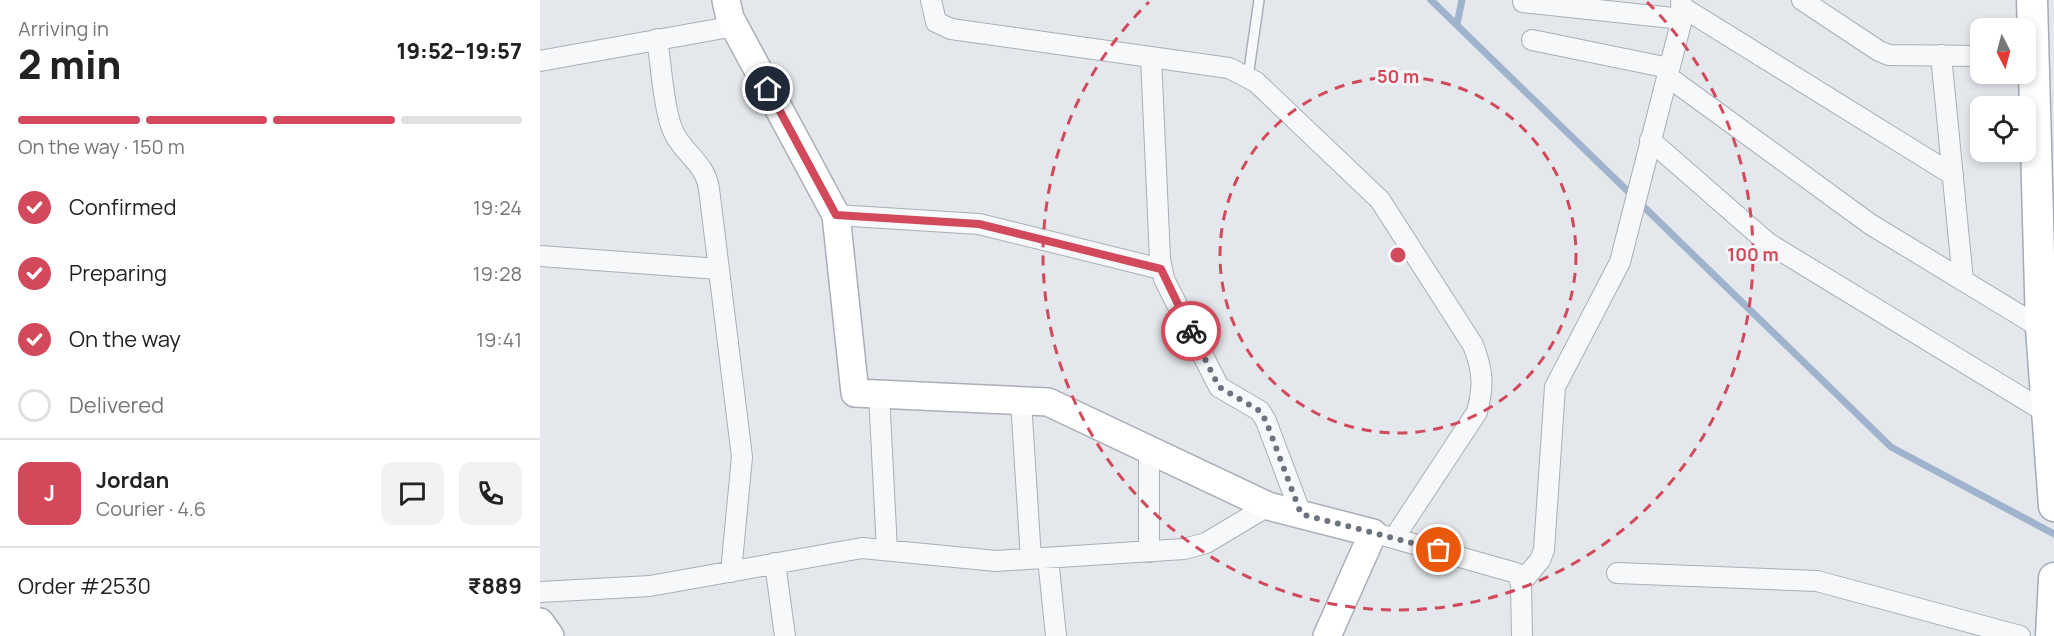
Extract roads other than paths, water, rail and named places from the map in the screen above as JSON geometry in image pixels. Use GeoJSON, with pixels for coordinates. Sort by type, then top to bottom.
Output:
{"type":"FeatureCollection","features":[{"type":"Feature","properties":{"kind":"main road"},"geometry":{"type":"LineString","coordinates":[[2030,18],[2031,0]]}},
{"type":"Feature","properties":{"kind":"main road"},"geometry":{"type":"LineString","coordinates":[[2031,84],[2048,329],[2048,413],[2054,506]]}},
{"type":"Feature","properties":{"kind":"main road"},"geometry":{"type":"LineString","coordinates":[[2052,623],[2054,578]]}},
{"type":"Feature","properties":{"kind":"street"},"geometry":{"type":"LineString","coordinates":[[726,0],[735,26],[836,215],[855,393],[1048,402],[1268,506],[1506,568],[1516,573],[1521,583],[1522,636]]}},
{"type":"Feature","properties":{"kind":"street"},"geometry":{"type":"LineString","coordinates":[[931,0],[932,15],[942,27],[1229,68],[1248,77],[1368,186],[1380,200],[1473,345],[1483,375],[1483,392],[1477,412],[1383,536],[1327,636]]}},
{"type":"Feature","properties":{"kind":"street"},"geometry":{"type":"LineString","coordinates":[[1802,0],[1879,51],[1889,54],[1970,56]]}},
{"type":"Feature","properties":{"kind":"street"},"geometry":{"type":"LineString","coordinates":[[1523,2],[1682,9],[1953,175]]}},
{"type":"Feature","properties":{"kind":"street"},"geometry":{"type":"LineString","coordinates":[[1521,583],[1544,550],[1555,387],[1620,262],[1682,9]]}},
{"type":"Feature","properties":{"kind":"street"},"geometry":{"type":"LineString","coordinates":[[540,61],[735,26]]}},
{"type":"Feature","properties":{"kind":"street"},"geometry":{"type":"LineString","coordinates":[[657,39],[674,135],[705,171],[708,179],[742,457],[731,572]]}},
{"type":"Feature","properties":{"kind":"street"},"geometry":{"type":"LineString","coordinates":[[1532,40],[1668,72],[1860,217],[1963,281],[2048,329]]}},
{"type":"Feature","properties":{"kind":"street"},"geometry":{"type":"LineString","coordinates":[[1941,56],[1963,281]]}},
{"type":"Feature","properties":{"kind":"street"},"geometry":{"type":"LineString","coordinates":[[1151,57],[1161,269],[1219,387],[1260,411],[1266,421],[1301,514]]}},
{"type":"Feature","properties":{"kind":"street"},"geometry":{"type":"LineString","coordinates":[[1648,145],[1768,243],[2048,413]]}},
{"type":"Feature","properties":{"kind":"street"},"geometry":{"type":"LineString","coordinates":[[836,215],[979,224],[1161,269]]}},
{"type":"Feature","properties":{"kind":"street"},"geometry":{"type":"LineString","coordinates":[[540,256],[719,269]]}},
{"type":"Feature","properties":{"kind":"street"},"geometry":{"type":"LineString","coordinates":[[879,394],[887,550]]}},
{"type":"Feature","properties":{"kind":"street"},"geometry":{"type":"LineString","coordinates":[[1021,401],[1040,559],[1056,636]]}},
{"type":"Feature","properties":{"kind":"street"},"geometry":{"type":"LineString","coordinates":[[1149,450],[1149,552]]}},
{"type":"Feature","properties":{"kind":"street"},"geometry":{"type":"LineString","coordinates":[[540,592],[650,586],[854,549],[887,550],[987,561],[1184,549],[1206,543],[1268,506]]}},
{"type":"Feature","properties":{"kind":"street"},"geometry":{"type":"LineString","coordinates":[[776,563],[785,636]]}},
{"type":"Feature","properties":{"kind":"street"},"geometry":{"type":"LineString","coordinates":[[1617,573],[1817,581],[2020,636]]}},
{"type":"Feature","properties":{"kind":"street"},"geometry":{"type":"LineString","coordinates":[[540,622],[550,636]]}},
{"type":"Feature","properties":{"kind":"lane"},"geometry":{"type":"LineString","coordinates":[[1248,77],[1259,0]]}},
{"type":"Feature","properties":{"kind":"waterway"},"geometry":{"type":"LineString","coordinates":[[1431,0],[1891,447],[2054,534]]}},
{"type":"Feature","properties":{"kind":"waterway"},"geometry":{"type":"LineString","coordinates":[[1457,24],[1462,0]]}}]}
